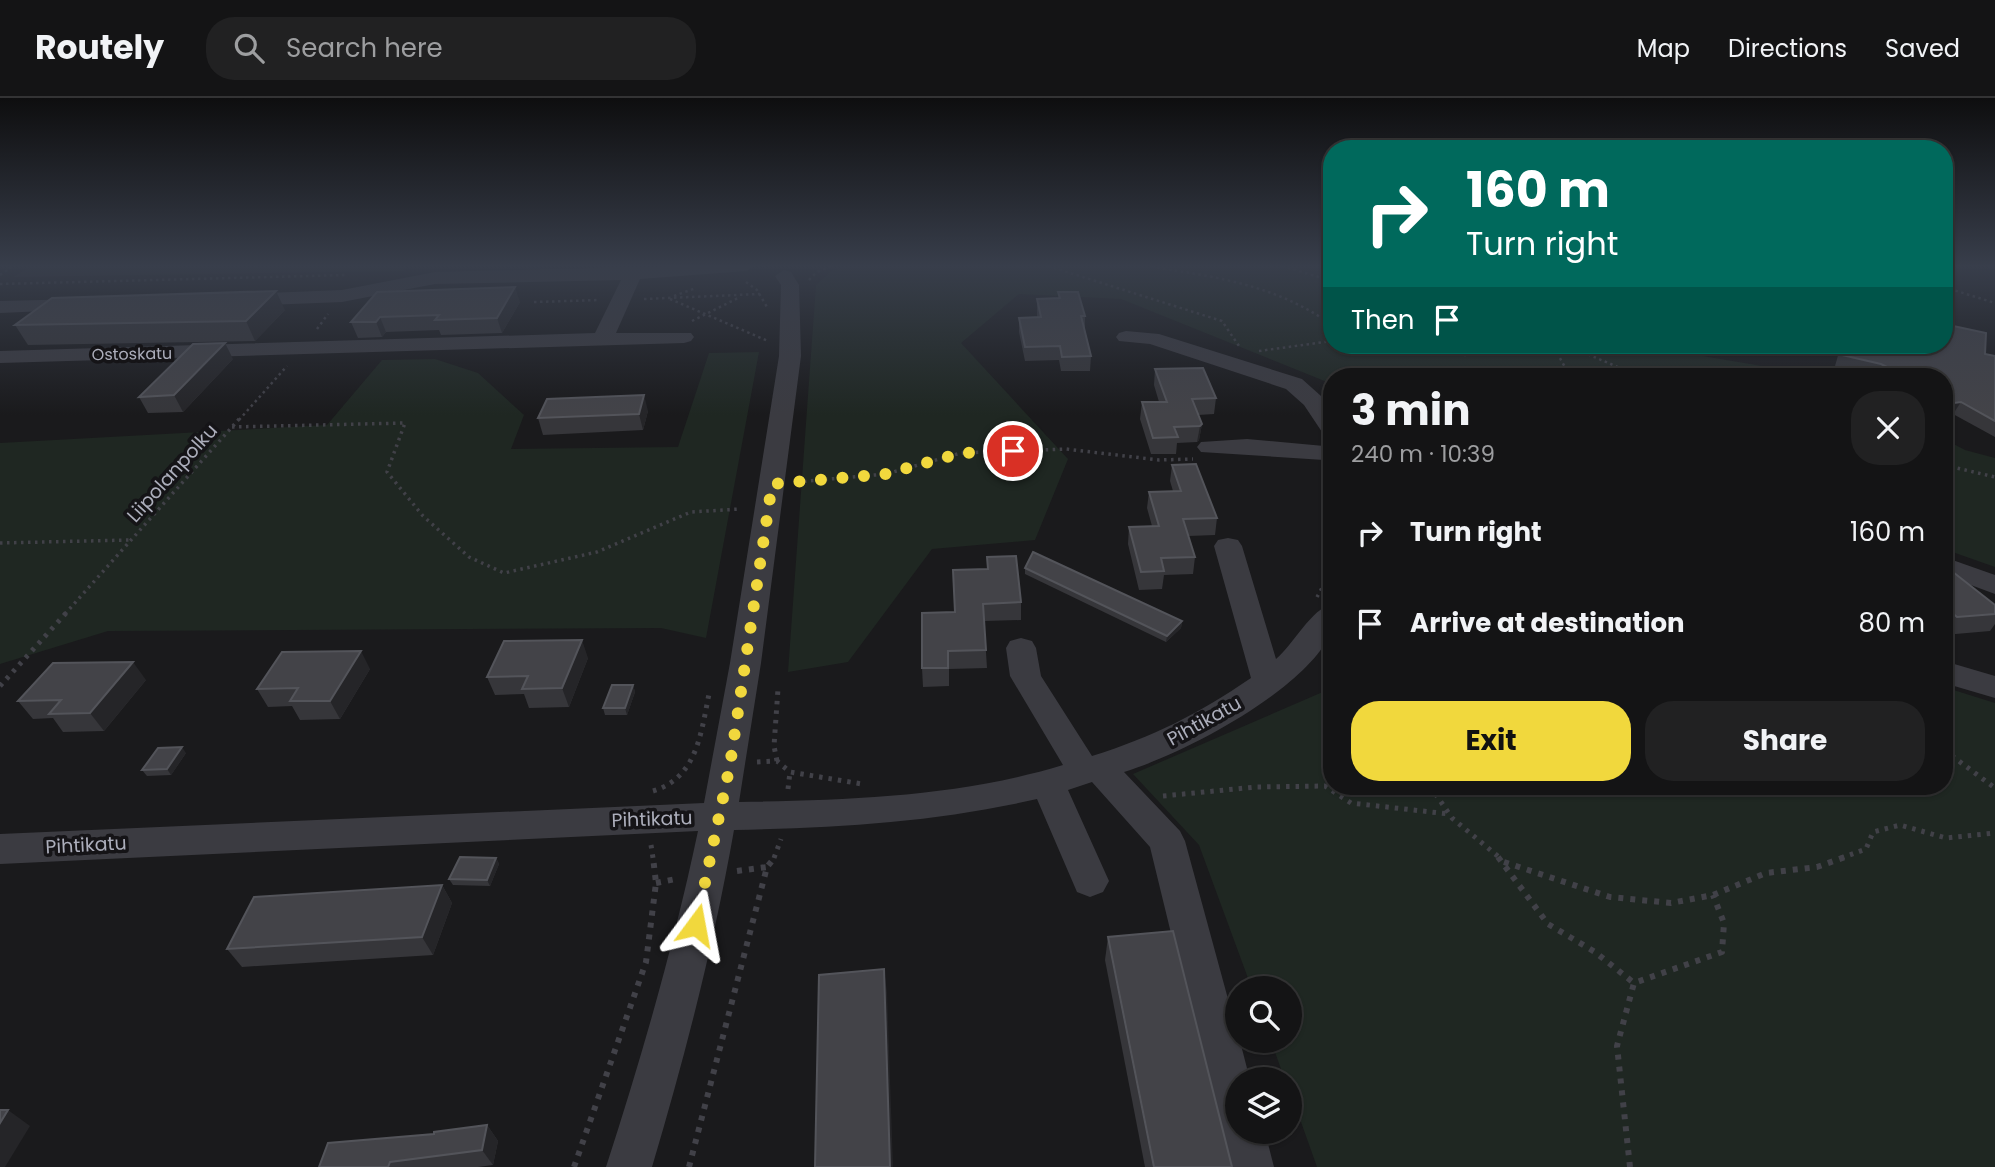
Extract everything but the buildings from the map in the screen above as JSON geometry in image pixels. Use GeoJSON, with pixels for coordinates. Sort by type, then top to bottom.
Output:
{"type":"FeatureCollection","features":[{"type":"Feature","properties":{"kind":"street"},"geometry":{"type":"LineString","coordinates":[[603,340],[614,316]]}},
{"type":"Feature","properties":{"kind":"street"},"geometry":{"type":"LineString","coordinates":[[629,1167],[686,965],[721,816],[758,484],[790,356],[790,316]]}},
{"type":"Feature","properties":{"kind":"street","name":"Ostoskatu"},"geometry":{"type":"LineString","coordinates":[[0,357],[684,337]]}},
{"type":"Feature","properties":{"kind":"street"},"geometry":{"type":"LineString","coordinates":[[1126,337],[1152,338],[1251,358],[1294,384],[1313,401],[1323,416]]}},
{"type":"Feature","properties":{"kind":"street"},"geometry":{"type":"LineString","coordinates":[[1209,447],[1247,446],[1323,453]]}},
{"type":"Feature","properties":{"kind":"street"},"geometry":{"type":"LineString","coordinates":[[1227,546],[1241,583],[1250,630],[1268,681]]}},
{"type":"Feature","properties":{"kind":"street"},"geometry":{"type":"LineString","coordinates":[[1953,569],[1995,585]]}},
{"type":"Feature","properties":{"kind":"street","name":"Pihtikatu"},"geometry":{"type":"LineString","coordinates":[[0,849],[654,800],[721,816],[785,816],[898,809],[965,801],[1048,783],[1181,737],[1225,712],[1268,681],[1298,657],[1323,625]]}},
{"type":"Feature","properties":{"kind":"street"},"geometry":{"type":"LineString","coordinates":[[1021,648],[1026,676],[1091,770],[1130,801],[1167,841],[1225,1067]]}},
{"type":"Feature","properties":{"kind":"street"},"geometry":{"type":"LineString","coordinates":[[1953,675],[1995,687]]}},
{"type":"Feature","properties":{"kind":"street"},"geometry":{"type":"LineString","coordinates":[[1048,783],[1090,881]]}},
{"type":"Feature","properties":{"kind":"street"},"geometry":{"type":"LineString","coordinates":[[1245,1144],[1251,1167]]}},
{"type":"Feature","properties":{"kind":"path","name":"Liipolanpolku"},"geometry":{"type":"LineString","coordinates":[[0,686],[301,350],[327,316]]}},
{"type":"Feature","properties":{"kind":"path"},"geometry":{"type":"LineString","coordinates":[[656,338],[704,316],[771,342]]}},
{"type":"Feature","properties":{"kind":"path"},"geometry":{"type":"LineString","coordinates":[[1208,316],[1222,321],[1251,358],[1323,343]]}},
{"type":"Feature","properties":{"kind":"path"},"geometry":{"type":"LineString","coordinates":[[768,328],[771,350]]}},
{"type":"Feature","properties":{"kind":"path"},"geometry":{"type":"LineString","coordinates":[[1458,354],[1477,354]]}},
{"type":"Feature","properties":{"kind":"path"},"geometry":{"type":"LineString","coordinates":[[1588,354],[1620,368]]}},
{"type":"Feature","properties":{"kind":"path"},"geometry":{"type":"LineString","coordinates":[[232,426],[405,423],[387,472],[423,516],[469,557],[505,572],[597,552],[691,512],[740,509]]}},
{"type":"Feature","properties":{"kind":"path"},"geometry":{"type":"LineString","coordinates":[[738,523],[740,509],[758,484],[886,474],[961,453],[1066,449],[1159,460],[1202,459],[1209,447]]}},
{"type":"Feature","properties":{"kind":"path"},"geometry":{"type":"LineString","coordinates":[[1953,468],[1995,477]]}},
{"type":"Feature","properties":{"kind":"path"},"geometry":{"type":"LineString","coordinates":[[0,543],[130,540]]}},
{"type":"Feature","properties":{"kind":"path"},"geometry":{"type":"LineString","coordinates":[[575,1167],[646,962],[656,883],[651,845],[654,800],[690,766],[712,682]]}},
{"type":"Feature","properties":{"kind":"path"},"geometry":{"type":"LineString","coordinates":[[777,761],[774,746],[778,689]]}},
{"type":"Feature","properties":{"kind":"path"},"geometry":{"type":"LineString","coordinates":[[1953,757],[1995,788]]}},
{"type":"Feature","properties":{"kind":"path"},"geometry":{"type":"LineString","coordinates":[[689,1167],[767,867],[778,853],[790,772]]}},
{"type":"Feature","properties":{"kind":"path"},"geometry":{"type":"LineString","coordinates":[[1130,801],[1190,792],[1323,786]]}},
{"type":"Feature","properties":{"kind":"path"},"geometry":{"type":"LineString","coordinates":[[1339,795],[1351,803],[1449,814]]}},
{"type":"Feature","properties":{"kind":"path"},"geometry":{"type":"LineString","coordinates":[[1436,795],[1449,814],[1504,862],[1548,924],[1595,952],[1634,983]]}},
{"type":"Feature","properties":{"kind":"path"},"geometry":{"type":"LineString","coordinates":[[1504,862],[1610,897],[1671,903],[1713,895],[1766,873],[1817,867],[1866,849],[1873,832],[1900,825],[1946,838],[1995,833]]}},
{"type":"Feature","properties":{"kind":"path"},"geometry":{"type":"LineString","coordinates":[[1634,983],[1722,952],[1724,923],[1713,895]]}},
{"type":"Feature","properties":{"kind":"path"},"geometry":{"type":"LineString","coordinates":[[1630,1167],[1616,1046],[1634,983]]}},
{"type":"Feature","properties":{"kind":"shaded area"},"geometry":{"type":"Polygon","coordinates":[[[814,316],[993,316],[961,343],[1068,459],[1035,540],[932,549],[848,662],[788,672],[814,316]]]}},
{"type":"Feature","properties":{"kind":"shaded area"},"geometry":{"type":"Polygon","coordinates":[[[1163,316],[1323,316],[1323,354],[1690,354],[1774,368],[1323,368],[1323,380],[1163,316]]]}},
{"type":"Feature","properties":{"kind":"shaded area"},"geometry":{"type":"Polygon","coordinates":[[[759,352],[706,638],[661,628],[108,631],[0,664],[0,443],[327,425],[382,360],[435,359],[478,373],[524,415],[511,449],[678,447],[709,353],[759,352]]]}},
{"type":"Feature","properties":{"kind":"shaded area"},"geometry":{"type":"Polygon","coordinates":[[[1953,444],[1995,458],[1995,567],[1953,552],[1953,444]]]}},
{"type":"Feature","properties":{"kind":"shaded area"},"geometry":{"type":"Polygon","coordinates":[[[1953,690],[1995,703],[1995,1167],[1317,1167],[1302,1125],[1302,1067],[1280,1067],[1275,1053],[1302,1053],[1302,976],[1247,976],[1199,845],[1133,774],[1323,692],[1323,795],[1953,795],[1953,690]]]}},
{"type":"Feature","properties":{"kind":"route"},"geometry":{"type":"LineString","coordinates":[[696,925],[730,765],[772,484],[886,474],[961,453],[1013,451]]}}]}
